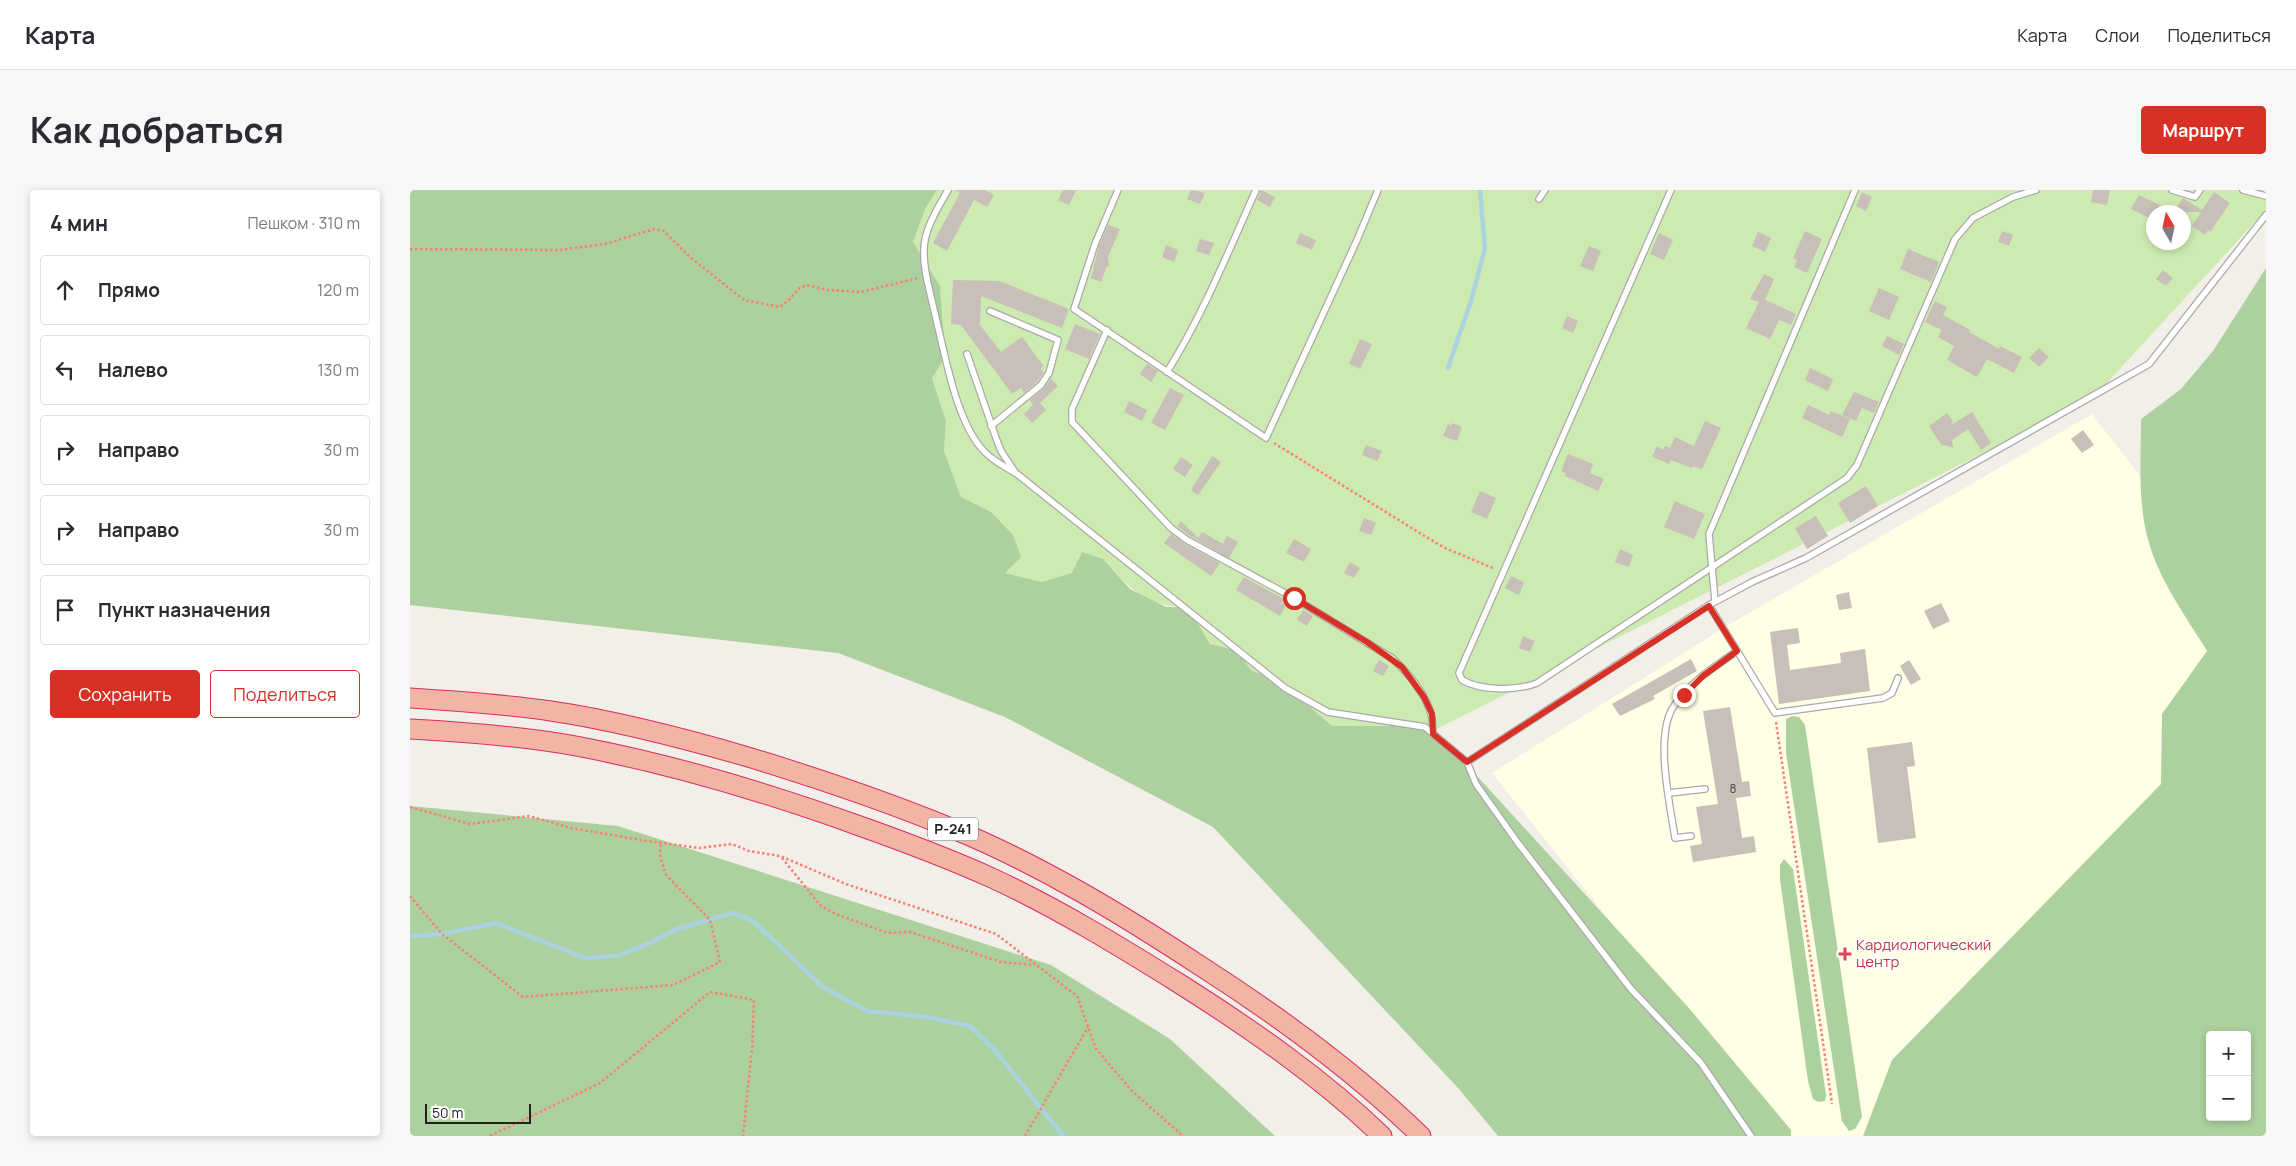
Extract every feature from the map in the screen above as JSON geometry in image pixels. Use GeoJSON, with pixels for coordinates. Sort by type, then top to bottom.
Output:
{"type":"FeatureCollection","features":[{"type":"Feature","properties":{"kind":"highway","name":"Р-241"},"geometry":{"type":"LineString","coordinates":[[410,698],[476,702],[551,711],[621,724],[700,743],[806,774],[952,828],[1070,887],[1166,943],[1252,999],[1328,1054],[1388,1104],[1420,1136]]}},
{"type":"Feature","properties":{"kind":"highway","name":"Р-241"},"geometry":{"type":"LineString","coordinates":[[410,729],[507,737],[575,746],[653,763],[743,786],[934,853],[994,879],[1058,912],[1204,999],[1263,1039],[1320,1082],[1382,1136]]}},
{"type":"Feature","properties":{"kind":"lane"},"geometry":{"type":"LineString","coordinates":[[948,190],[926,235],[924,250],[927,277],[953,385],[965,422],[977,443],[991,459],[1016,474],[1285,688],[1328,712],[1425,727],[1467,762],[1476,784],[1518,843],[1631,989],[1702,1063],[1751,1136]]}},
{"type":"Feature","properties":{"kind":"lane"},"geometry":{"type":"LineString","coordinates":[[1118,190],[1095,244],[1074,309],[1266,438],[1378,190]]}},
{"type":"Feature","properties":{"kind":"lane"},"geometry":{"type":"LineString","coordinates":[[1167,372],[1183,348],[1256,190]]}},
{"type":"Feature","properties":{"kind":"lane"},"geometry":{"type":"LineString","coordinates":[[1539,199],[1545,190]]}},
{"type":"Feature","properties":{"kind":"lane"},"geometry":{"type":"LineString","coordinates":[[1671,190],[1459,673],[1462,680],[1470,685],[1510,688],[1537,683],[1848,478],[1857,465],[1955,239],[1973,218],[2013,197],[2036,190]]}},
{"type":"Feature","properties":{"kind":"lane"},"geometry":{"type":"LineString","coordinates":[[1715,601],[1709,534],[1855,190]]}},
{"type":"Feature","properties":{"kind":"lane"},"geometry":{"type":"LineString","coordinates":[[2172,190],[2195,197],[2200,190]]}},
{"type":"Feature","properties":{"kind":"lane"},"geometry":{"type":"LineString","coordinates":[[2243,190],[2266,196]]}},
{"type":"Feature","properties":{"kind":"lane"},"geometry":{"type":"LineString","coordinates":[[1467,762],[1715,601],[1806,558],[2148,364],[2266,215]]}},
{"type":"Feature","properties":{"kind":"lane"},"geometry":{"type":"LineString","coordinates":[[990,310],[1058,340],[1048,373],[1041,386],[991,426]]}},
{"type":"Feature","properties":{"kind":"lane"},"geometry":{"type":"LineString","coordinates":[[1107,330],[1072,409],[1072,422],[1171,528],[1187,540],[1294,598],[1392,658],[1402,667],[1424,697],[1432,714],[1433,734]]}},
{"type":"Feature","properties":{"kind":"lane"},"geometry":{"type":"LineString","coordinates":[[967,354],[1001,451],[1016,474]]}},
{"type":"Feature","properties":{"kind":"lane"},"geometry":{"type":"LineString","coordinates":[[1709,606],[1775,713],[1883,698],[1892,693],[1898,678]]}},
{"type":"Feature","properties":{"kind":"lane"},"geometry":{"type":"LineString","coordinates":[[1691,836],[1675,838],[1664,738],[1668,718],[1673,707],[1696,682],[1737,651]]}},
{"type":"Feature","properties":{"kind":"lane"},"geometry":{"type":"LineString","coordinates":[[1669,793],[1704,789]]}},
{"type":"Feature","properties":{"kind":"path"},"geometry":{"type":"LineString","coordinates":[[410,249],[559,250],[605,244],[654,229],[664,231],[691,258],[744,300],[780,306],[789,300],[798,289],[807,285],[828,290],[861,292],[927,277]]}},
{"type":"Feature","properties":{"kind":"path"},"geometry":{"type":"LineString","coordinates":[[1266,438],[1445,548],[1503,573]]}},
{"type":"Feature","properties":{"kind":"path"},"geometry":{"type":"LineString","coordinates":[[1775,713],[1832,1104]]}},
{"type":"Feature","properties":{"kind":"path"},"geometry":{"type":"LineString","coordinates":[[410,807],[470,824],[529,816],[571,828],[661,843],[699,848],[732,844],[749,851],[780,856],[846,884],[996,934],[1077,996],[1096,1050],[1132,1091],[1183,1136]]}},
{"type":"Feature","properties":{"kind":"path"},"geometry":{"type":"LineString","coordinates":[[410,896],[442,934],[523,997],[673,985],[720,962],[710,920],[666,876],[660,855],[661,843]]}},
{"type":"Feature","properties":{"kind":"path"},"geometry":{"type":"LineString","coordinates":[[780,856],[821,906],[838,916],[888,933],[910,932],[1001,962],[1037,965]]}},
{"type":"Feature","properties":{"kind":"path"},"geometry":{"type":"LineString","coordinates":[[490,1136],[600,1083],[710,992],[754,1000],[752,1048],[743,1136]]}},
{"type":"Feature","properties":{"kind":"path"},"geometry":{"type":"LineString","coordinates":[[1025,1136],[1088,1027]]}},
{"type":"Feature","properties":{"kind":"shaded area","name":"Кардиологический центр"},"geometry":{"type":"Polygon","coordinates":[[[2092,414],[2193,545],[2266,717],[1891,1136],[1782,1136],[1492,773],[1730,624],[2092,414]]]}},
{"type":"Feature","properties":{"kind":"green space"},"geometry":{"type":"Polygon","coordinates":[[[410,190],[937,190],[926,207],[913,242],[940,286],[945,358],[932,378],[946,421],[944,451],[961,497],[991,512],[1013,535],[1021,557],[1005,573],[1042,582],[1072,573],[1082,552],[1103,559],[1130,589],[1166,607],[1188,607],[1210,644],[1236,650],[1252,671],[1277,678],[1332,726],[1395,726],[1435,730],[1688,1007],[1791,1130],[1791,1136],[1498,1136],[1459,1089],[1213,827],[1005,717],[838,653],[410,605],[410,190]]]}},
{"type":"Feature","properties":{"kind":"green space"},"geometry":{"type":"Polygon","coordinates":[[[937,190],[2266,190],[2266,210],[2094,397],[1435,730],[1395,726],[1332,726],[1277,678],[1252,671],[1236,650],[1210,644],[1188,607],[1161,604],[1150,600],[1131,587],[1103,559],[1072,573],[1042,582],[1005,573],[991,512],[961,497],[944,451],[946,421],[932,378],[945,358],[913,242],[926,207],[937,190]]]}},
{"type":"Feature","properties":{"kind":"green space"},"geometry":{"type":"Polygon","coordinates":[[[2266,268],[2266,1136],[1863,1136],[1892,1060],[2161,784],[2162,714],[2207,651],[2168,587],[2155,560],[2146,531],[2141,499],[2141,419],[2181,389],[2213,351],[2266,268]]]}},
{"type":"Feature","properties":{"kind":"green space"},"geometry":{"type":"Polygon","coordinates":[[[1792,716],[1799,717],[1805,725],[1862,1117],[1855,1129],[1849,1131],[1842,1121],[1786,753],[1786,719],[1792,716]]]}},
{"type":"Feature","properties":{"kind":"green space"},"geometry":{"type":"Polygon","coordinates":[[[410,806],[618,826],[1051,965],[1170,1039],[1275,1136],[410,1136],[410,806]]]}},
{"type":"Feature","properties":{"kind":"green space"},"geometry":{"type":"Polygon","coordinates":[[[1784,859],[1793,869],[1826,1095],[1825,1101],[1818,1102],[1813,1099],[1808,1081],[1780,879],[1780,865],[1784,859]]]}},
{"type":"Feature","properties":{"kind":"building"},"geometry":{"type":"Polygon","coordinates":[[[955,190],[985,190],[994,195],[987,207],[974,200],[947,251],[933,243],[960,193],[955,190]]]}},
{"type":"Feature","properties":{"kind":"building"},"geometry":{"type":"Polygon","coordinates":[[[1063,190],[1076,190],[1069,205],[1058,200],[1063,190]]]}},
{"type":"Feature","properties":{"kind":"building"},"geometry":{"type":"Polygon","coordinates":[[[1191,190],[1205,193],[1200,204],[1187,199],[1191,190]]]}},
{"type":"Feature","properties":{"kind":"building"},"geometry":{"type":"Polygon","coordinates":[[[1261,190],[1275,197],[1270,207],[1257,200],[1261,190]]]}},
{"type":"Feature","properties":{"kind":"building"},"geometry":{"type":"Polygon","coordinates":[[[2093,190],[2110,190],[2107,205],[2091,202],[2093,190]]]}},
{"type":"Feature","properties":{"kind":"building"},"geometry":{"type":"Polygon","coordinates":[[[1862,192],[1872,197],[1866,211],[1856,206],[1862,192]]]}},
{"type":"Feature","properties":{"kind":"building"},"geometry":{"type":"Polygon","coordinates":[[[2214,192],[2230,203],[2210,232],[2208,230],[2205,235],[2192,226],[2201,212],[2191,212],[2191,205],[2178,205],[2183,198],[2202,210],[2214,192]]]}},
{"type":"Feature","properties":{"kind":"building"},"geometry":{"type":"Polygon","coordinates":[[[2139,195],[2160,205],[2146,205],[2146,216],[2131,209],[2139,195]]]}},
{"type":"Feature","properties":{"kind":"building"},"geometry":{"type":"Polygon","coordinates":[[[1108,225],[1120,229],[1108,257],[1109,266],[1107,266],[1101,282],[1091,278],[1099,246],[1108,225]]]}},
{"type":"Feature","properties":{"kind":"building"},"geometry":{"type":"Polygon","coordinates":[[[1805,231],[1822,239],[1807,273],[1794,267],[1797,260],[1793,258],[1805,231]]]}},
{"type":"Feature","properties":{"kind":"building"},"geometry":{"type":"Polygon","coordinates":[[[2002,231],[2013,235],[2009,246],[1998,242],[2002,231]]]}},
{"type":"Feature","properties":{"kind":"building"},"geometry":{"type":"Polygon","coordinates":[[[1758,232],[1771,238],[1765,252],[1752,246],[1758,232]]]}},
{"type":"Feature","properties":{"kind":"building"},"geometry":{"type":"Polygon","coordinates":[[[1300,233],[1316,240],[1312,250],[1296,243],[1300,233]]]}},
{"type":"Feature","properties":{"kind":"building"},"geometry":{"type":"Polygon","coordinates":[[[1659,233],[1673,240],[1664,260],[1650,254],[1659,233]]]}},
{"type":"Feature","properties":{"kind":"building"},"geometry":{"type":"Polygon","coordinates":[[[1200,239],[1214,243],[1209,255],[1196,251],[1200,239]]]}},
{"type":"Feature","properties":{"kind":"building"},"geometry":{"type":"Polygon","coordinates":[[[1166,245],[1178,250],[1174,262],[1162,257],[1166,245]]]}},
{"type":"Feature","properties":{"kind":"building"},"geometry":{"type":"Polygon","coordinates":[[[1589,246],[1601,251],[1593,271],[1580,266],[1589,246]]]}},
{"type":"Feature","properties":{"kind":"building"},"geometry":{"type":"Polygon","coordinates":[[[1908,249],[1939,262],[1931,282],[1900,269],[1908,249]]]}},
{"type":"Feature","properties":{"kind":"building"},"geometry":{"type":"Polygon","coordinates":[[[2163,270],[2173,278],[2166,286],[2156,279],[2163,270]]]}},
{"type":"Feature","properties":{"kind":"building"},"geometry":{"type":"Polygon","coordinates":[[[1764,274],[1774,279],[1765,300],[1796,314],[1791,325],[1779,320],[1770,339],[1746,328],[1759,302],[1750,299],[1764,274]]]}},
{"type":"Feature","properties":{"kind":"building"},"geometry":{"type":"Polygon","coordinates":[[[953,280],[999,281],[1069,309],[1062,328],[981,296],[980,325],[1001,352],[1022,337],[1043,365],[1041,369],[1044,372],[1037,382],[1024,393],[1021,388],[1012,394],[961,325],[951,324],[953,280]]]}},
{"type":"Feature","properties":{"kind":"building"},"geometry":{"type":"Polygon","coordinates":[[[1879,288],[1899,297],[1889,320],[1869,311],[1879,288]]]}},
{"type":"Feature","properties":{"kind":"building"},"geometry":{"type":"Polygon","coordinates":[[[1935,301],[1947,307],[1943,315],[1970,330],[1969,332],[1999,349],[2000,346],[2022,357],[2014,373],[1987,359],[1977,377],[1947,360],[1954,346],[1938,337],[1942,330],[1925,322],[1935,301]]]}},
{"type":"Feature","properties":{"kind":"building"},"geometry":{"type":"Polygon","coordinates":[[[1567,316],[1578,321],[1573,333],[1562,328],[1567,316]]]}},
{"type":"Feature","properties":{"kind":"building"},"geometry":{"type":"Polygon","coordinates":[[[1075,324],[1100,334],[1089,359],[1065,349],[1075,324]]]}},
{"type":"Feature","properties":{"kind":"building"},"geometry":{"type":"Polygon","coordinates":[[[1887,336],[1904,344],[1899,355],[1882,346],[1887,336]]]}},
{"type":"Feature","properties":{"kind":"building"},"geometry":{"type":"Polygon","coordinates":[[[1360,339],[1372,344],[1360,369],[1349,364],[1360,339]]]}},
{"type":"Feature","properties":{"kind":"building"},"geometry":{"type":"Polygon","coordinates":[[[2039,348],[2049,357],[2039,367],[2029,358],[2039,348]]]}},
{"type":"Feature","properties":{"kind":"building"},"geometry":{"type":"Polygon","coordinates":[[[1147,364],[1158,371],[1151,382],[1140,374],[1147,364]]]}},
{"type":"Feature","properties":{"kind":"building"},"geometry":{"type":"Polygon","coordinates":[[[1810,368],[1833,379],[1828,391],[1805,380],[1810,368]]]}},
{"type":"Feature","properties":{"kind":"building"},"geometry":{"type":"Polygon","coordinates":[[[1051,379],[1058,386],[1040,403],[1046,410],[1032,423],[1024,414],[1033,405],[1030,400],[1051,379]]]}},
{"type":"Feature","properties":{"kind":"building"},"geometry":{"type":"Polygon","coordinates":[[[1170,388],[1184,395],[1165,430],[1151,423],[1170,388]]]}},
{"type":"Feature","properties":{"kind":"building"},"geometry":{"type":"Polygon","coordinates":[[[1854,392],[1879,402],[1874,413],[1862,408],[1856,421],[1842,415],[1854,392]]]}},
{"type":"Feature","properties":{"kind":"building"},"geometry":{"type":"Polygon","coordinates":[[[1129,401],[1147,410],[1142,421],[1124,412],[1129,401]]]}},
{"type":"Feature","properties":{"kind":"building"},"geometry":{"type":"Polygon","coordinates":[[[1808,405],[1829,415],[1831,411],[1850,419],[1842,437],[1802,418],[1808,405]]]}},
{"type":"Feature","properties":{"kind":"building"},"geometry":{"type":"Polygon","coordinates":[[[1972,412],[1991,443],[1981,450],[1968,429],[1952,440],[1953,448],[1942,446],[1929,426],[1947,413],[1953,421],[1951,425],[1972,412]]]}},
{"type":"Feature","properties":{"kind":"building"},"geometry":{"type":"Polygon","coordinates":[[[1705,421],[1721,428],[1702,469],[1693,466],[1692,468],[1671,460],[1669,464],[1652,457],[1657,446],[1663,450],[1665,446],[1670,448],[1675,437],[1694,446],[1705,421]]]}},
{"type":"Feature","properties":{"kind":"building"},"geometry":{"type":"Polygon","coordinates":[[[1452,423],[1462,427],[1457,441],[1443,436],[1448,424],[1451,426],[1452,423]]]}},
{"type":"Feature","properties":{"kind":"building"},"geometry":{"type":"Polygon","coordinates":[[[2083,430],[2094,445],[2082,453],[2071,439],[2083,430]]]}},
{"type":"Feature","properties":{"kind":"building"},"geometry":{"type":"Polygon","coordinates":[[[1366,445],[1382,451],[1377,461],[1362,455],[1366,445]]]}},
{"type":"Feature","properties":{"kind":"building"},"geometry":{"type":"Polygon","coordinates":[[[1568,454],[1593,464],[1590,473],[1604,479],[1598,491],[1565,476],[1566,473],[1561,471],[1568,454]]]}},
{"type":"Feature","properties":{"kind":"building"},"geometry":{"type":"Polygon","coordinates":[[[1212,456],[1221,462],[1198,495],[1191,490],[1212,456]]]}},
{"type":"Feature","properties":{"kind":"building"},"geometry":{"type":"Polygon","coordinates":[[[1181,457],[1193,465],[1185,477],[1173,469],[1181,457]]]}},
{"type":"Feature","properties":{"kind":"building"},"geometry":{"type":"Polygon","coordinates":[[[1866,486],[1878,506],[1850,523],[1838,503],[1866,486]]]}},
{"type":"Feature","properties":{"kind":"building"},"geometry":{"type":"Polygon","coordinates":[[[1480,491],[1496,498],[1487,519],[1471,512],[1480,491]]]}},
{"type":"Feature","properties":{"kind":"building"},"geometry":{"type":"Polygon","coordinates":[[[1675,501],[1705,514],[1694,539],[1664,527],[1675,501]]]}},
{"type":"Feature","properties":{"kind":"building"},"geometry":{"type":"Polygon","coordinates":[[[1816,516],[1828,536],[1807,549],[1795,528],[1816,516]]]}},
{"type":"Feature","properties":{"kind":"building"},"geometry":{"type":"Polygon","coordinates":[[[1364,518],[1376,523],[1371,535],[1359,531],[1364,518]]]}},
{"type":"Feature","properties":{"kind":"building"},"geometry":{"type":"Polygon","coordinates":[[[1181,521],[1198,538],[1202,532],[1223,544],[1227,536],[1238,542],[1229,558],[1190,536],[1177,526],[1181,521]]]}},
{"type":"Feature","properties":{"kind":"building"},"geometry":{"type":"Polygon","coordinates":[[[1171,534],[1220,563],[1211,576],[1164,543],[1171,534]]]}},
{"type":"Feature","properties":{"kind":"building"},"geometry":{"type":"Polygon","coordinates":[[[1294,539],[1311,549],[1304,562],[1286,553],[1294,539]]]}},
{"type":"Feature","properties":{"kind":"building"},"geometry":{"type":"Polygon","coordinates":[[[1620,549],[1633,555],[1629,567],[1615,562],[1620,549]]]}},
{"type":"Feature","properties":{"kind":"building"},"geometry":{"type":"Polygon","coordinates":[[[1350,562],[1360,568],[1354,578],[1344,573],[1350,562]]]}},
{"type":"Feature","properties":{"kind":"building"},"geometry":{"type":"Polygon","coordinates":[[[1511,576],[1524,582],[1519,595],[1505,588],[1511,576]]]}},
{"type":"Feature","properties":{"kind":"building"},"geometry":{"type":"Polygon","coordinates":[[[1244,577],[1284,599],[1281,603],[1286,605],[1280,616],[1236,590],[1244,577]]]}},
{"type":"Feature","properties":{"kind":"building"},"geometry":{"type":"Polygon","coordinates":[[[1849,592],[1852,608],[1839,610],[1836,595],[1849,592]]]}},
{"type":"Feature","properties":{"kind":"building"},"geometry":{"type":"Polygon","coordinates":[[[1941,603],[1950,621],[1933,629],[1924,611],[1941,603]]]}},
{"type":"Feature","properties":{"kind":"building"},"geometry":{"type":"Polygon","coordinates":[[[1303,610],[1313,616],[1307,626],[1297,620],[1303,610]]]}},
{"type":"Feature","properties":{"kind":"building"},"geometry":{"type":"Polygon","coordinates":[[[1798,628],[1800,643],[1787,645],[1790,670],[1841,663],[1840,653],[1865,649],[1870,691],[1779,704],[1770,632],[1798,628]]]}},
{"type":"Feature","properties":{"kind":"building"},"geometry":{"type":"Polygon","coordinates":[[[1523,636],[1535,641],[1530,652],[1519,648],[1523,636]]]}},
{"type":"Feature","properties":{"kind":"building"},"geometry":{"type":"Polygon","coordinates":[[[1691,659],[1697,671],[1653,696],[1655,699],[1620,716],[1612,704],[1691,659]]]}},
{"type":"Feature","properties":{"kind":"building"},"geometry":{"type":"Polygon","coordinates":[[[1379,660],[1389,666],[1383,676],[1373,671],[1379,660]]]}},
{"type":"Feature","properties":{"kind":"building"},"geometry":{"type":"Polygon","coordinates":[[[1909,660],[1921,679],[1911,685],[1900,666],[1909,660]]]}},
{"type":"Feature","properties":{"kind":"building"},"geometry":{"type":"Polygon","coordinates":[[[1730,707],[1742,782],[1749,781],[1751,796],[1736,798],[1742,838],[1754,836],[1756,852],[1693,862],[1690,846],[1702,844],[1696,807],[1718,804],[1703,711],[1730,707]]]}},
{"type":"Feature","properties":{"kind":"building"},"geometry":{"type":"Polygon","coordinates":[[[1912,742],[1915,766],[1907,767],[1916,838],[1878,843],[1867,748],[1912,742]]]}},
{"type":"Feature","properties":{"kind":"waterway"},"geometry":{"type":"LineString","coordinates":[[1448,368],[1471,301],[1485,248],[1480,190]]}},
{"type":"Feature","properties":{"kind":"waterway"},"geometry":{"type":"LineString","coordinates":[[410,936],[442,934],[496,923],[585,958],[617,956],[650,943],[677,929],[733,913],[753,921],[823,987],[867,1011],[927,1017],[970,1026],[995,1050],[1063,1136]]}},
{"type":"Feature","properties":{"kind":"place","name":"Кардиологический центр"},"geometry":{"type":"Point","coordinates":[1845,954]}},
{"type":"Feature","properties":{"kind":"route"},"geometry":{"type":"LineString","coordinates":[[1294,598],[1367,642],[1392,658],[1402,667],[1424,697],[1432,714],[1433,734],[1467,762],[1709,606],[1737,651],[1703,676],[1684,695]]}}]}
